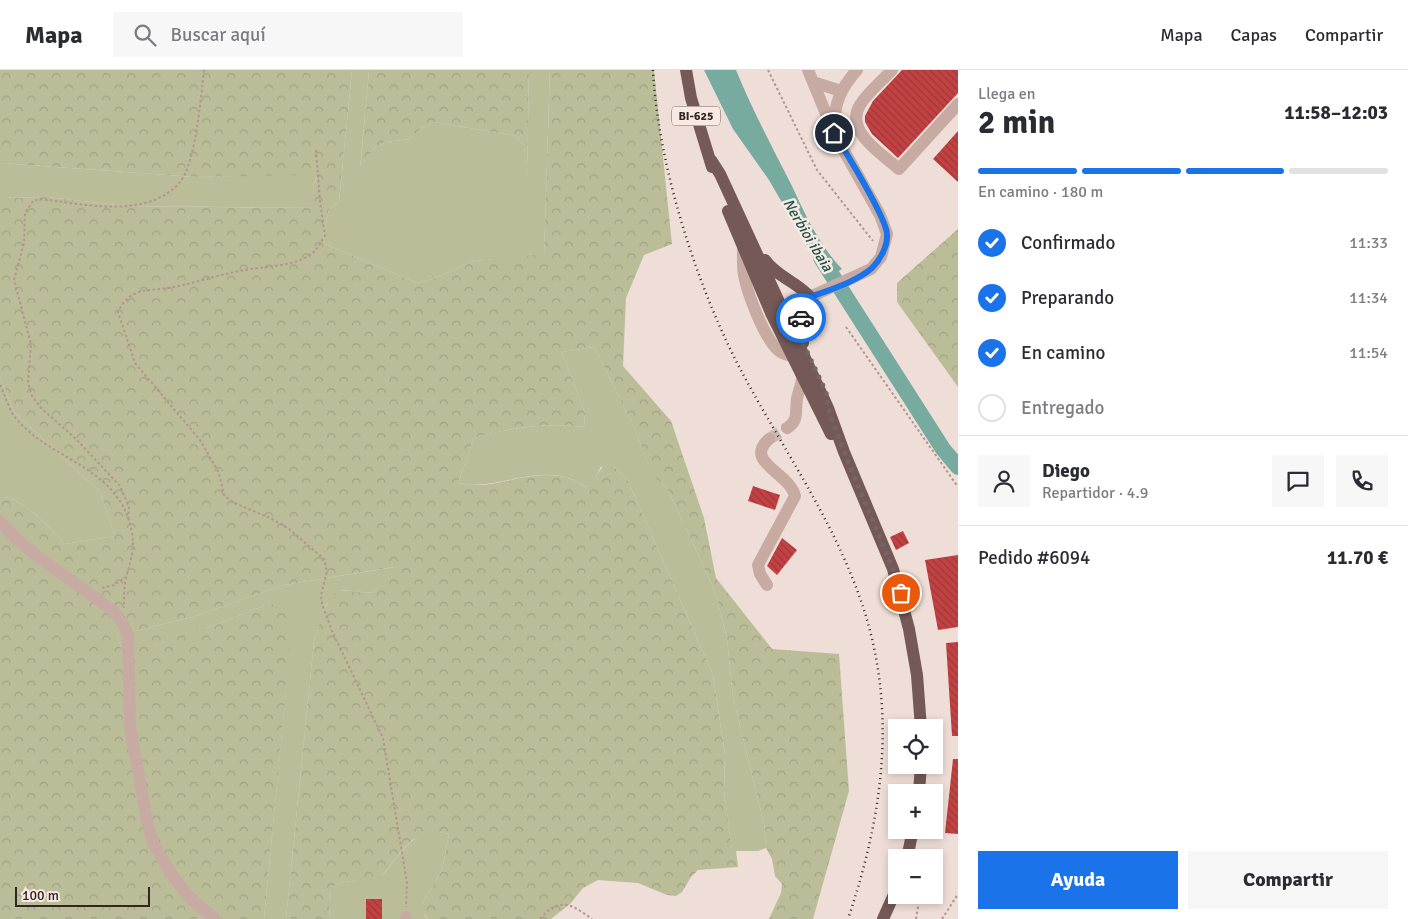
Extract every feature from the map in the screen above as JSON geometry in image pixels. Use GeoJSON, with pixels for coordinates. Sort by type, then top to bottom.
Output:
{"type":"FeatureCollection","features":[{"type":"Feature","properties":{"kind":"main road","name":"BI-625"},"geometry":{"type":"LineString","coordinates":[[686,70],[691,98],[743,250],[801,376],[830,432],[844,452],[893,569],[901,593],[917,675],[920,719]]}},
{"type":"Feature","properties":{"kind":"main road"},"geometry":{"type":"LineString","coordinates":[[711,160],[828,408],[844,452]]}},
{"type":"Feature","properties":{"kind":"main road"},"geometry":{"type":"LineString","coordinates":[[728,194],[738,203],[772,269],[803,290],[808,302],[800,331],[826,392],[828,408]]}},
{"type":"Feature","properties":{"kind":"main road"},"geometry":{"type":"LineString","coordinates":[[737,234],[746,247],[768,295],[780,307],[796,312],[808,302]]}},
{"type":"Feature","properties":{"kind":"main road"},"geometry":{"type":"LineString","coordinates":[[797,287],[787,290],[780,307],[783,328],[799,362],[801,376]]}},
{"type":"Feature","properties":{"kind":"main road"},"geometry":{"type":"LineString","coordinates":[[883,919],[890,904]]}},
{"type":"Feature","properties":{"kind":"street"},"geometry":{"type":"LineString","coordinates":[[834,133],[834,113],[841,92],[857,70]]}},
{"type":"Feature","properties":{"kind":"street"},"geometry":{"type":"LineString","coordinates":[[892,70],[860,104],[857,112],[857,125],[861,134],[899,169],[958,104]]}},
{"type":"Feature","properties":{"kind":"street"},"geometry":{"type":"LineString","coordinates":[[808,302],[871,269],[887,234],[885,226],[834,133],[810,76]]}},
{"type":"Feature","properties":{"kind":"street"},"geometry":{"type":"LineString","coordinates":[[810,76],[841,92]]}},
{"type":"Feature","properties":{"kind":"street"},"geometry":{"type":"LineString","coordinates":[[787,428],[793,425],[797,416],[797,399],[801,376]]}},
{"type":"Feature","properties":{"kind":"street"},"geometry":{"type":"LineString","coordinates":[[767,585],[760,574],[758,564],[795,496],[792,486],[764,462],[760,452],[762,445],[769,438]]}},
{"type":"Feature","properties":{"kind":"street"},"geometry":{"type":"LineString","coordinates":[[0,521],[19,542],[110,607],[122,620],[128,635],[130,727],[148,826],[154,845],[172,875],[192,900],[215,919]]}},
{"type":"Feature","properties":{"kind":"path"},"geometry":{"type":"LineString","coordinates":[[122,620],[126,577],[133,554],[128,519],[129,507],[120,486],[76,439],[40,407],[30,390],[28,371],[31,344],[14,280],[24,243],[25,213],[33,201],[41,199],[103,206],[140,205],[167,193],[181,181],[188,163],[198,122],[204,70]]}},
{"type":"Feature","properties":{"kind":"path"},"geometry":{"type":"LineString","coordinates":[[768,70],[816,170],[879,252]]}},
{"type":"Feature","properties":{"kind":"path"},"geometry":{"type":"LineString","coordinates":[[316,150],[325,236],[316,251],[305,258],[281,265],[245,270],[172,288],[135,293],[127,298],[118,312],[135,362],[200,440],[219,473],[224,495],[232,502],[283,525],[319,552],[324,559],[327,570],[321,595],[322,604],[332,631],[383,738],[407,883],[406,918]]}},
{"type":"Feature","properties":{"kind":"path"},"geometry":{"type":"LineString","coordinates":[[846,326],[958,487]]}},
{"type":"Feature","properties":{"kind":"path"},"geometry":{"type":"LineString","coordinates":[[0,385],[14,416],[40,439],[98,477],[117,497],[128,519]]}},
{"type":"Feature","properties":{"kind":"path"},"geometry":{"type":"LineString","coordinates":[[83,589],[114,585],[126,577]]}},
{"type":"Feature","properties":{"kind":"path"},"geometry":{"type":"LineString","coordinates":[[942,919],[958,894]]}},
{"type":"Feature","properties":{"kind":"path"},"geometry":{"type":"LineString","coordinates":[[540,919],[549,910],[566,903],[592,919]]}},
{"type":"Feature","properties":{"kind":"path"},"geometry":{"type":"LineString","coordinates":[[916,919],[918,904]]}},
{"type":"Feature","properties":{"kind":"green space"},"geometry":{"type":"Polygon","coordinates":[[[0,70],[352,70],[339,202],[329,209],[323,236],[325,244],[417,283],[433,279],[474,261],[544,254],[550,70],[654,70],[672,244],[644,255],[626,298],[623,366],[671,421],[704,518],[716,578],[772,649],[839,654],[849,791],[813,919],[769,919],[781,893],[782,884],[775,876],[772,859],[766,848],[764,824],[733,697],[727,638],[715,591],[667,488],[652,475],[635,429],[594,347],[562,352],[585,413],[584,427],[556,425],[528,427],[474,438],[458,483],[490,484],[537,475],[553,475],[570,479],[586,487],[592,482],[601,468],[608,463],[628,481],[713,675],[725,755],[724,791],[732,850],[736,850],[738,867],[698,870],[691,877],[682,892],[676,896],[667,895],[638,883],[598,880],[583,888],[570,904],[551,919],[428,919],[421,909],[422,904],[442,870],[449,834],[427,833],[410,843],[382,876],[339,883],[331,888],[329,919],[286,919],[314,641],[326,605],[335,594],[340,590],[373,593],[394,567],[284,585],[192,617],[135,631],[105,597],[122,651],[133,654],[144,638],[150,635],[210,627],[266,605],[288,603],[290,651],[264,919],[0,919],[0,497],[17,501],[26,507],[44,522],[65,544],[115,536],[100,492],[14,412],[0,377],[0,198],[48,197],[125,206],[315,208],[313,186],[318,175],[195,177],[0,163],[0,70]]]}},
{"type":"Feature","properties":{"kind":"green space"},"geometry":{"type":"Polygon","coordinates":[[[352,70],[369,70],[360,169],[373,149],[386,142],[410,139],[423,127],[434,122],[516,136],[524,145],[527,177],[529,70],[550,70],[544,255],[474,261],[433,279],[417,283],[325,244],[323,236],[329,209],[339,202],[352,70]]]}},
{"type":"Feature","properties":{"kind":"green space"},"geometry":{"type":"Polygon","coordinates":[[[369,70],[529,70],[527,183],[524,145],[516,136],[434,122],[423,127],[410,139],[386,142],[373,149],[360,170],[369,70]]]}},
{"type":"Feature","properties":{"kind":"green space"},"geometry":{"type":"Polygon","coordinates":[[[0,163],[195,177],[318,174],[313,186],[316,208],[125,206],[48,197],[0,198],[0,163]]]}},
{"type":"Feature","properties":{"kind":"green space"},"geometry":{"type":"Polygon","coordinates":[[[958,229],[958,387],[897,302],[897,283],[958,229]]]}},
{"type":"Feature","properties":{"kind":"green space"},"geometry":{"type":"Polygon","coordinates":[[[594,347],[635,429],[652,474],[667,488],[715,591],[727,638],[733,697],[764,824],[766,848],[758,851],[732,851],[724,791],[725,755],[713,675],[628,481],[613,466],[601,467],[592,483],[586,487],[570,479],[554,475],[538,475],[490,484],[458,483],[474,438],[528,427],[556,425],[584,427],[585,413],[562,352],[594,347]]]}},
{"type":"Feature","properties":{"kind":"green space"},"geometry":{"type":"Polygon","coordinates":[[[0,377],[14,412],[100,492],[115,536],[65,544],[44,522],[26,507],[17,501],[0,497],[0,377]]]}},
{"type":"Feature","properties":{"kind":"green space"},"geometry":{"type":"Polygon","coordinates":[[[395,567],[373,593],[341,590],[326,605],[314,641],[286,919],[264,919],[286,690],[266,605],[210,627],[180,632],[133,654],[122,651],[104,596],[135,631],[192,617],[284,585],[395,567]]]}},
{"type":"Feature","properties":{"kind":"green space"},"geometry":{"type":"Polygon","coordinates":[[[433,831],[449,834],[442,870],[422,904],[425,916],[428,919],[329,919],[331,888],[339,883],[383,875],[410,843],[433,831]]]}},
{"type":"Feature","properties":{"kind":"water"},"geometry":{"type":"Polygon","coordinates":[[[704,70],[736,70],[807,218],[826,250],[842,269],[826,279],[769,180],[733,129],[704,70]]]}},
{"type":"Feature","properties":{"kind":"building"},"geometry":{"type":"Polygon","coordinates":[[[902,70],[958,70],[958,93],[898,158],[872,134],[865,122],[865,116],[873,101],[902,70]]]}},
{"type":"Feature","properties":{"kind":"building"},"geometry":{"type":"Polygon","coordinates":[[[958,131],[958,182],[933,159],[958,131]]]}},
{"type":"Feature","properties":{"kind":"building"},"geometry":{"type":"Polygon","coordinates":[[[753,486],[780,495],[775,510],[748,501],[753,486]]]}},
{"type":"Feature","properties":{"kind":"building"},"geometry":{"type":"Polygon","coordinates":[[[903,531],[909,543],[896,550],[890,537],[903,531]]]}},
{"type":"Feature","properties":{"kind":"building"},"geometry":{"type":"Polygon","coordinates":[[[782,538],[797,550],[777,575],[767,566],[782,538]]]}},
{"type":"Feature","properties":{"kind":"building"},"geometry":{"type":"Polygon","coordinates":[[[958,555],[958,627],[938,630],[925,560],[958,555]]]}},
{"type":"Feature","properties":{"kind":"building"},"geometry":{"type":"Polygon","coordinates":[[[958,642],[958,736],[952,736],[946,643],[958,642]]]}},
{"type":"Feature","properties":{"kind":"building"},"geometry":{"type":"Polygon","coordinates":[[[953,759],[958,759],[958,834],[945,833],[953,759]]]}},
{"type":"Feature","properties":{"kind":"building"},"geometry":{"type":"Polygon","coordinates":[[[366,899],[382,899],[382,919],[366,919],[366,899]]]}},
{"type":"Feature","properties":{"kind":"waterway","name":"Nerbioi ibaia"},"geometry":{"type":"LineString","coordinates":[[821,258],[943,449],[958,467]]}},
{"type":"Feature","properties":{"kind":"tunnel"},"geometry":{"type":"LineString","coordinates":[[769,439],[787,428]]}},
{"type":"Feature","properties":{"kind":"railway"},"geometry":{"type":"LineString","coordinates":[[653,70],[656,108],[663,147],[683,228],[696,267],[711,306],[744,376],[841,551],[865,613],[875,652],[881,690],[883,729],[881,767],[870,843],[848,919]]}},
{"type":"Feature","properties":{"kind":"way so far"},"geometry":{"type":"LineString","coordinates":[[801,318],[800,331],[802,341],[826,392],[828,408],[838,431],[844,452],[893,569],[901,593]]}},
{"type":"Feature","properties":{"kind":"route"},"geometry":{"type":"LineString","coordinates":[[801,318],[810,297],[871,269],[884,251],[887,234],[885,226],[834,133]]}}]}
